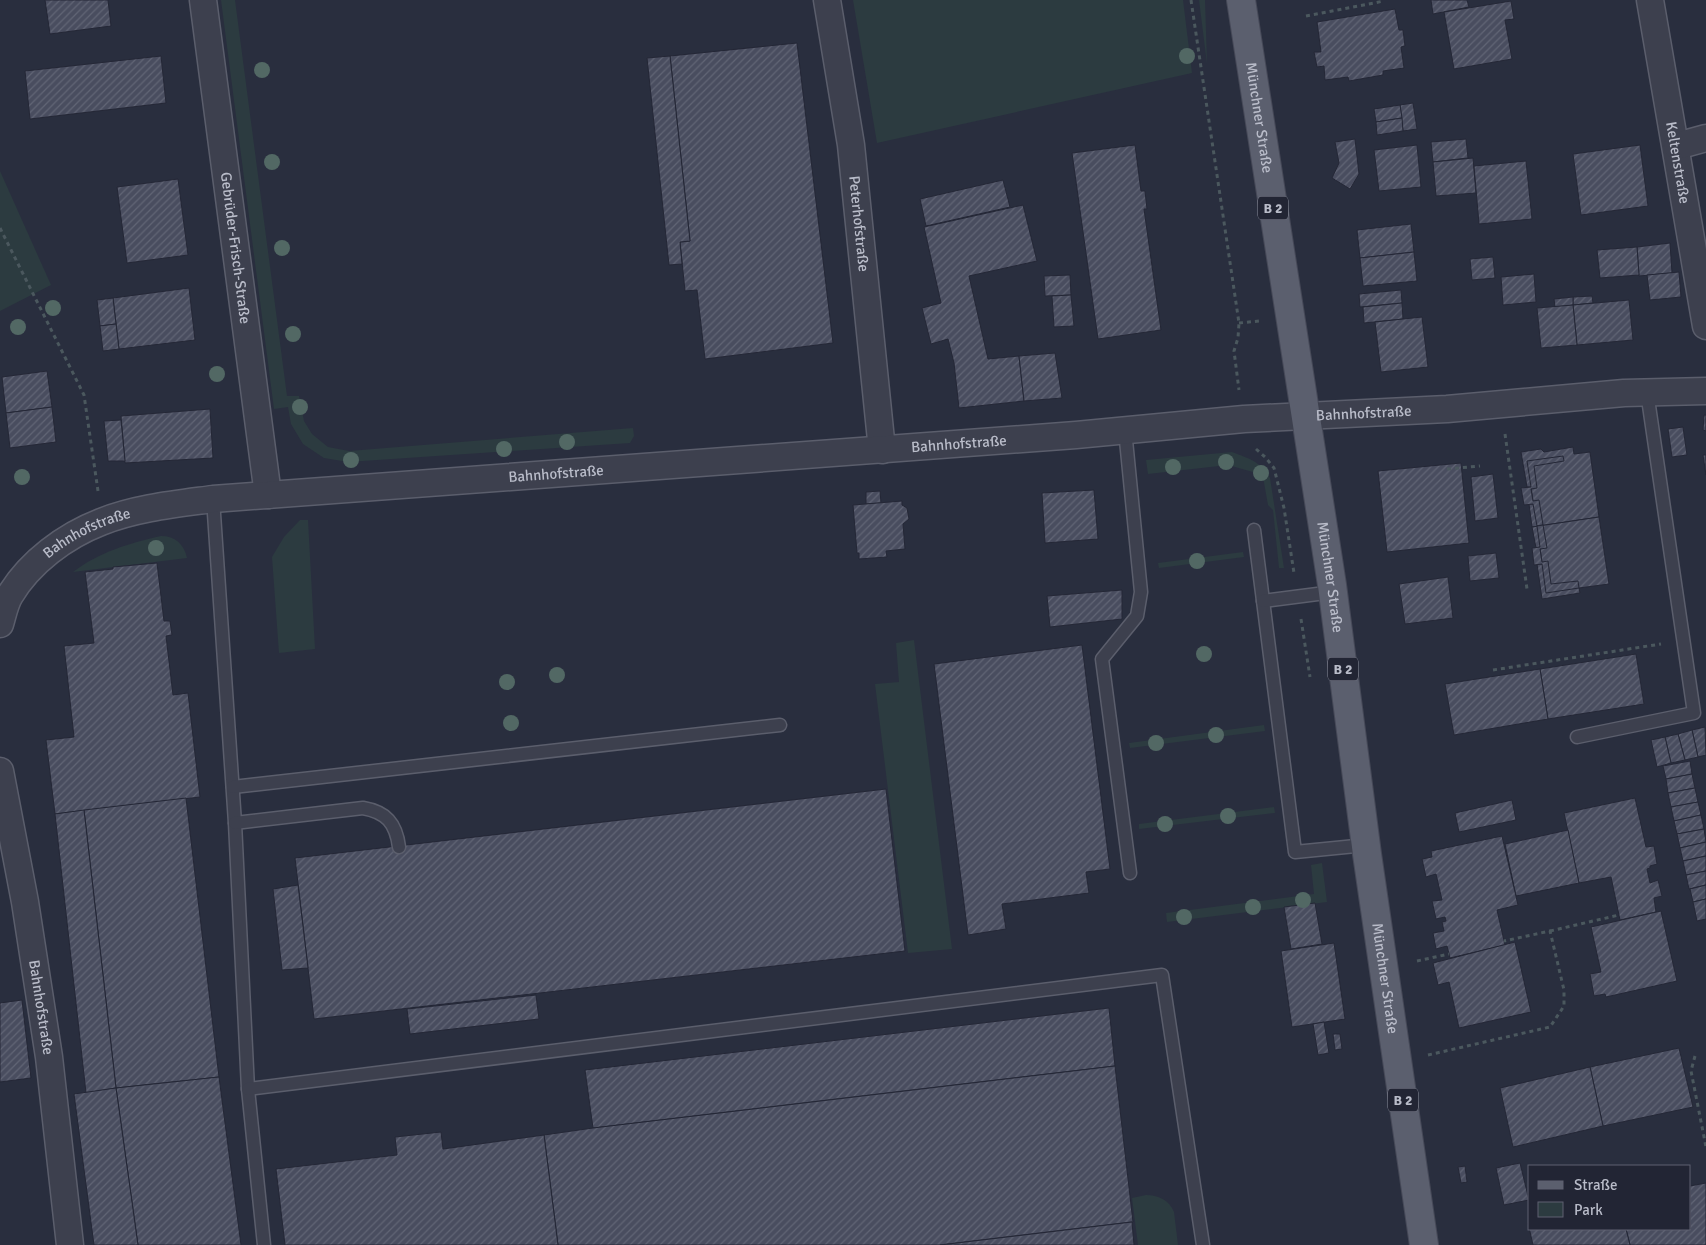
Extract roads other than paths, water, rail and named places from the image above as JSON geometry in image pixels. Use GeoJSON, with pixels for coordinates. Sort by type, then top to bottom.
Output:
{"type":"FeatureCollection","features":[{"type":"Feature","properties":{"kind":"main road","name":"Münchner Straße"},"geometry":{"type":"LineString","coordinates":[[1241,0],[1333,592],[1366,844],[1424,1245]]}},
{"type":"Feature","properties":{"kind":"street","name":"Gebrüder-Frisch-Straße"},"geometry":{"type":"LineString","coordinates":[[203,0],[268,495]]}},
{"type":"Feature","properties":{"kind":"street","name":"Peterhofstraße"},"geometry":{"type":"LineString","coordinates":[[827,0],[851,145],[882,450]]}},
{"type":"Feature","properties":{"kind":"street","name":"Keltenstraße"},"geometry":{"type":"LineString","coordinates":[[1650,0],[1706,326]]}},
{"type":"Feature","properties":{"kind":"street"},"geometry":{"type":"LineString","coordinates":[[1676,146],[1706,138]]}},
{"type":"Feature","properties":{"kind":"street","name":"Bahnhofstraße"},"geometry":{"type":"LineString","coordinates":[[0,624],[9,596],[35,562],[68,540],[101,522],[150,508],[214,499],[882,450],[1244,419],[1386,413],[1647,392],[1706,391]]}},
{"type":"Feature","properties":{"kind":"street","name":"Bahnhofstraße"},"geometry":{"type":"LineString","coordinates":[[0,771],[25,902],[49,1057],[70,1245]]}},
{"type":"Feature","properties":{"kind":"lane"},"geometry":{"type":"LineString","coordinates":[[1577,737],[1694,713],[1647,392]]}},
{"type":"Feature","properties":{"kind":"lane"},"geometry":{"type":"LineString","coordinates":[[1125,430],[1141,592],[1137,616],[1102,659],[1130,873]]}},
{"type":"Feature","properties":{"kind":"lane"},"geometry":{"type":"LineString","coordinates":[[214,499],[233,787],[248,1089],[264,1245]]}},
{"type":"Feature","properties":{"kind":"lane"},"geometry":{"type":"LineString","coordinates":[[1254,530],[1295,852],[1366,844]]}},
{"type":"Feature","properties":{"kind":"lane"},"geometry":{"type":"LineString","coordinates":[[1263,601],[1333,592]]}},
{"type":"Feature","properties":{"kind":"lane"},"geometry":{"type":"LineString","coordinates":[[233,787],[780,725]]}},
{"type":"Feature","properties":{"kind":"lane"},"geometry":{"type":"LineString","coordinates":[[235,823],[362,808],[375,810],[386,816],[394,828],[399,847]]}},
{"type":"Feature","properties":{"kind":"lane"},"geometry":{"type":"LineString","coordinates":[[248,1089],[1162,975],[1204,1245]]}}]}
